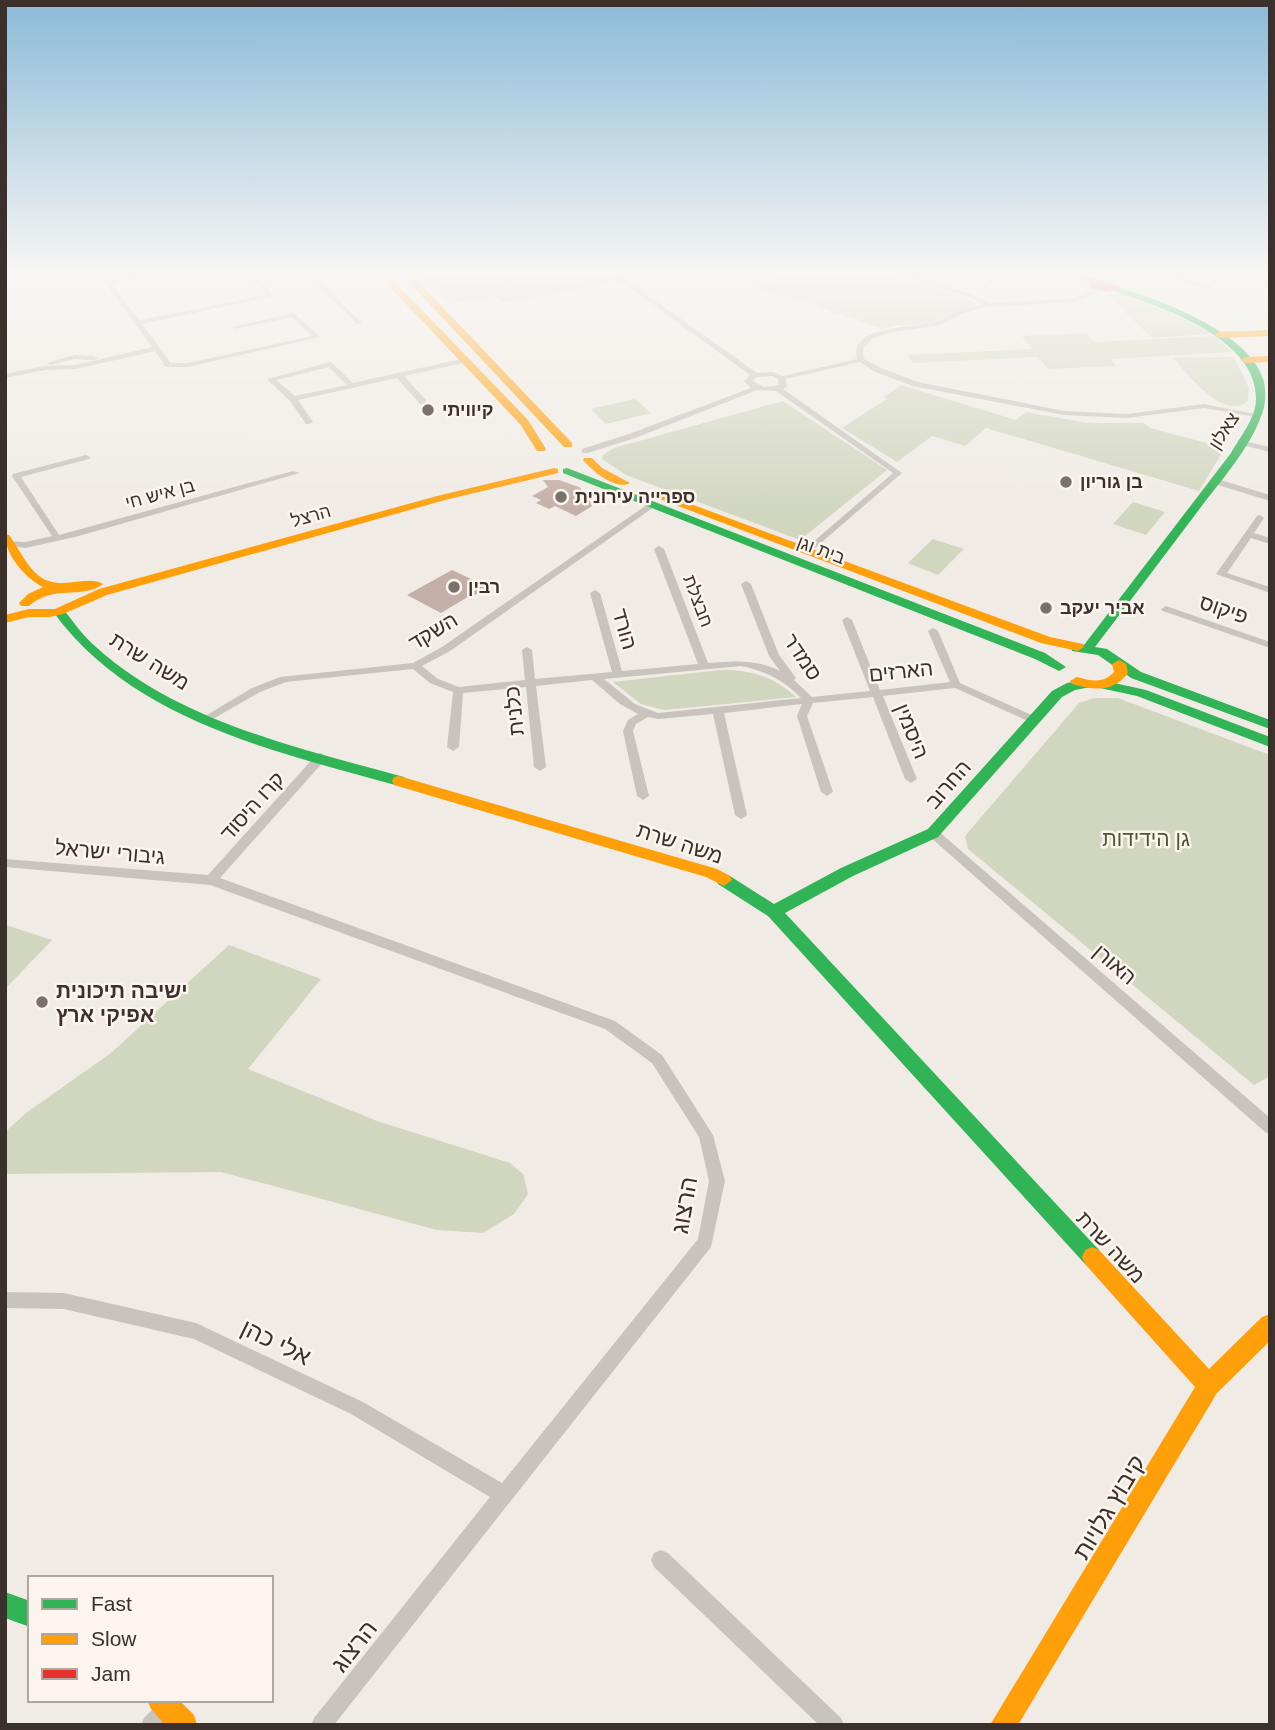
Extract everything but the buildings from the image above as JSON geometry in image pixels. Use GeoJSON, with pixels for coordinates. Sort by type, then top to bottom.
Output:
{"type":"FeatureCollection","features":[{"type":"Feature","properties":{"kind":"main road"},"geometry":{"type":"LineString","coordinates":[[462,356],[524,422],[538,455]]}},
{"type":"Feature","properties":{"kind":"main road"},"geometry":{"type":"LineString","coordinates":[[484,356],[568,445]]}},
{"type":"Feature","properties":{"kind":"main road","name":"צאלון"},"geometry":{"type":"LineString","coordinates":[[1060,669],[1057,662],[1060,654],[1090,649],[1241,442],[1256,415],[1262,396],[1246,360],[1241,356]]}},
{"type":"Feature","properties":{"kind":"main road"},"geometry":{"type":"LineString","coordinates":[[1246,360],[1270,359]]}},
{"type":"Feature","properties":{"kind":"main road","name":"הרצל"},"geometry":{"type":"LineString","coordinates":[[77,594],[507,471],[538,455],[568,445]]}},
{"type":"Feature","properties":{"kind":"main road","name":"בית וגן"},"geometry":{"type":"LineString","coordinates":[[568,445],[586,456],[598,470],[618,480],[1046,640],[1090,649]]}},
{"type":"Feature","properties":{"kind":"main road","name":"בית וגן"},"geometry":{"type":"LineString","coordinates":[[538,455],[539,466],[560,471],[651,505],[1041,656],[1071,678],[1086,684]]}},
{"type":"Feature","properties":{"kind":"main road","name":"הרצל"},"geometry":{"type":"LineString","coordinates":[[77,594],[488,485],[582,466],[586,456]]}},
{"type":"Feature","properties":{"kind":"main road"},"geometry":{"type":"LineString","coordinates":[[5,609],[28,605],[43,616],[60,613],[77,594],[34,578],[9,549]]}},
{"type":"Feature","properties":{"kind":"main road"},"geometry":{"type":"LineString","coordinates":[[9,549],[26,586],[28,605]]}},
{"type":"Feature","properties":{"kind":"main road"},"geometry":{"type":"LineString","coordinates":[[5,619],[53,587]]}},
{"type":"Feature","properties":{"kind":"main road","name":"משה שרת"},"geometry":{"type":"LineString","coordinates":[[60,613],[69,628],[106,662],[146,688],[207,719],[247,735],[711,873],[774,912],[1209,1385]]}},
{"type":"Feature","properties":{"kind":"main road"},"geometry":{"type":"LineString","coordinates":[[1090,649],[1149,680],[1270,725]]}},
{"type":"Feature","properties":{"kind":"main road"},"geometry":{"type":"LineString","coordinates":[[1105,685],[1121,676],[1119,664]]}},
{"type":"Feature","properties":{"kind":"main road"},"geometry":{"type":"LineString","coordinates":[[1057,694],[1062,685],[1060,669]]}},
{"type":"Feature","properties":{"kind":"main road"},"geometry":{"type":"LineString","coordinates":[[1086,684],[1141,693],[1270,743]]}},
{"type":"Feature","properties":{"kind":"main road","name":"החרוב"},"geometry":{"type":"LineString","coordinates":[[774,912],[847,872],[933,833],[1057,694],[1072,686],[1086,684]]}},
{"type":"Feature","properties":{"kind":"main road","name":"קיבוץ גלויות"},"geometry":{"type":"LineString","coordinates":[[1003,1725],[1209,1385],[1270,1325]]}},
{"type":"Feature","properties":{"kind":"main road"},"geometry":{"type":"LineString","coordinates":[[5,1605],[28,1613]]}},
{"type":"Feature","properties":{"kind":"main road"},"geometry":{"type":"LineString","coordinates":[[164,1704],[184,1725]]}},
{"type":"Feature","properties":{"kind":"street"},"geometry":{"type":"LineString","coordinates":[[5,374],[121,356]]}},
{"type":"Feature","properties":{"kind":"street"},"geometry":{"type":"LineString","coordinates":[[160,356],[166,363],[174,366],[231,356]]}},
{"type":"Feature","properties":{"kind":"street"},"geometry":{"type":"LineString","coordinates":[[728,356],[755,375]]}},
{"type":"Feature","properties":{"kind":"street"},"geometry":{"type":"LineString","coordinates":[[861,356],[861,360]]}},
{"type":"Feature","properties":{"kind":"street"},"geometry":{"type":"LineString","coordinates":[[293,399],[466,360]]}},
{"type":"Feature","properties":{"kind":"street"},"geometry":{"type":"LineString","coordinates":[[757,388],[748,381],[755,375],[773,374],[782,378],[861,360],[891,375],[955,393],[986,396],[1078,415],[1143,415],[1204,406],[1256,415]]}},
{"type":"Feature","properties":{"kind":"street"},"geometry":{"type":"LineString","coordinates":[[309,422],[293,399],[271,379],[331,364],[352,386]]}},
{"type":"Feature","properties":{"kind":"street"},"geometry":{"type":"LineString","coordinates":[[399,375],[423,402]]}},
{"type":"Feature","properties":{"kind":"street"},"geometry":{"type":"LineString","coordinates":[[777,388],[784,383],[782,378]]}},
{"type":"Feature","properties":{"kind":"street"},"geometry":{"type":"LineString","coordinates":[[586,456],[757,388],[777,388],[898,473],[808,551]]}},
{"type":"Feature","properties":{"kind":"street"},"geometry":{"type":"LineString","coordinates":[[1241,442],[1270,450]]}},
{"type":"Feature","properties":{"kind":"street"},"geometry":{"type":"LineString","coordinates":[[57,538],[16,476],[86,457]]}},
{"type":"Feature","properties":{"kind":"street","name":"בן איש חי"},"geometry":{"type":"LineString","coordinates":[[9,549],[296,473]]}},
{"type":"Feature","properties":{"kind":"street"},"geometry":{"type":"LineString","coordinates":[[1214,481],[1270,498]]}},
{"type":"Feature","properties":{"kind":"street","name":"השקד"},"geometry":{"type":"LineString","coordinates":[[207,719],[256,690],[284,679],[415,666],[446,649],[651,505]]}},
{"type":"Feature","properties":{"kind":"street"},"geometry":{"type":"LineString","coordinates":[[1261,518],[1221,574],[1270,590]]}},
{"type":"Feature","properties":{"kind":"street"},"geometry":{"type":"LineString","coordinates":[[1249,534],[1270,541]]}},
{"type":"Feature","properties":{"kind":"street"},"geometry":{"type":"LineString","coordinates":[[9,549],[20,553],[32,544]]}},
{"type":"Feature","properties":{"kind":"street","name":"חבצלת"},"geometry":{"type":"LineString","coordinates":[[660,550],[704,666]]}},
{"type":"Feature","properties":{"kind":"street","name":"סמדר"},"geometry":{"type":"LineString","coordinates":[[746,584],[774,656],[809,700],[802,716],[827,792]]}},
{"type":"Feature","properties":{"kind":"street","name":"הורד"},"geometry":{"type":"LineString","coordinates":[[594,593],[618,675]]}},
{"type":"Feature","properties":{"kind":"street","name":"פיקוס"},"geometry":{"type":"LineString","coordinates":[[1166,609],[1270,645]]}},
{"type":"Feature","properties":{"kind":"street","name":"היסמין"},"geometry":{"type":"LineString","coordinates":[[847,620],[911,779]]}},
{"type":"Feature","properties":{"kind":"street"},"geometry":{"type":"LineString","coordinates":[[933,631],[956,685]]}},
{"type":"Feature","properties":{"kind":"street","name":"כלנית"},"geometry":{"type":"LineString","coordinates":[[527,650],[540,767]]}},
{"type":"Feature","properties":{"kind":"street"},"geometry":{"type":"LineString","coordinates":[[415,666],[434,681],[458,690],[741,663],[764,666],[788,678],[809,700]]}},
{"type":"Feature","properties":{"kind":"street"},"geometry":{"type":"LineString","coordinates":[[596,678],[629,707],[646,714]]}},
{"type":"Feature","properties":{"kind":"street","name":"הארזים"},"geometry":{"type":"LineString","coordinates":[[646,714],[658,716],[718,711],[956,685],[1032,719]]}},
{"type":"Feature","properties":{"kind":"street"},"geometry":{"type":"LineString","coordinates":[[453,747],[458,690]]}},
{"type":"Feature","properties":{"kind":"street"},"geometry":{"type":"LineString","coordinates":[[718,711],[741,815]]}},
{"type":"Feature","properties":{"kind":"street"},"geometry":{"type":"LineString","coordinates":[[643,796],[628,731],[632,722],[646,714]]}},
{"type":"Feature","properties":{"kind":"street","name":"קרו היסוד"},"geometry":{"type":"LineString","coordinates":[[211,880],[321,757]]}},
{"type":"Feature","properties":{"kind":"street","name":"האורן"},"geometry":{"type":"LineString","coordinates":[[933,833],[1270,1127]]}},
{"type":"Feature","properties":{"kind":"street","name":"גיבורי ישראל"},"geometry":{"type":"LineString","coordinates":[[5,863],[211,880]]}},
{"type":"Feature","properties":{"kind":"street","name":"הרצוג"},"geometry":{"type":"LineString","coordinates":[[211,880],[610,1025],[657,1059],[706,1135],[716,1181],[705,1242],[321,1725]]}},
{"type":"Feature","properties":{"kind":"street","name":"אלי כהן"},"geometry":{"type":"LineString","coordinates":[[5,1300],[64,1301],[197,1331],[357,1408],[503,1494]]}},
{"type":"Feature","properties":{"kind":"street"},"geometry":{"type":"LineString","coordinates":[[661,1560],[834,1725]]}},
{"type":"Feature","properties":{"kind":"street"},"geometry":{"type":"LineString","coordinates":[[151,1725],[164,1704]]}},
{"type":"Feature","properties":{"kind":"green space"},"geometry":{"type":"Polygon","coordinates":[[[908,356],[1167,356],[1111,359],[1116,366],[1048,369],[1038,357],[913,363],[908,356]]]}},
{"type":"Feature","properties":{"kind":"green space"},"geometry":{"type":"Polygon","coordinates":[[[1234,357],[1249,388],[1248,401],[1238,406],[1217,401],[1173,358],[1234,357]]]}},
{"type":"Feature","properties":{"kind":"green space"},"geometry":{"type":"Polygon","coordinates":[[[901,385],[1016,420],[1026,412],[1087,423],[1144,423],[1150,428],[1225,448],[1199,491],[986,428],[965,446],[932,436],[897,462],[842,428],[887,399],[884,397],[901,385]]]}},
{"type":"Feature","properties":{"kind":"green space"},"geometry":{"type":"Polygon","coordinates":[[[635,399],[651,413],[606,424],[591,409],[635,399]]]}},
{"type":"Feature","properties":{"kind":"green space"},"geometry":{"type":"Polygon","coordinates":[[[783,401],[887,470],[800,540],[626,475],[602,459],[603,455],[614,448],[783,401]]]}},
{"type":"Feature","properties":{"kind":"green space"},"geometry":{"type":"Polygon","coordinates":[[[1133,502],[1165,512],[1146,535],[1113,524],[1133,502]]]}},
{"type":"Feature","properties":{"kind":"green space"},"geometry":{"type":"Polygon","coordinates":[[[933,539],[964,549],[938,575],[908,563],[933,539]]]}},
{"type":"Feature","properties":{"kind":"green space"},"geometry":{"type":"Polygon","coordinates":[[[721,670],[742,671],[770,679],[796,697],[664,710],[641,704],[613,682],[721,670]]]}},
{"type":"Feature","properties":{"kind":"green space","name":"גן הידידות"},"geometry":{"type":"Polygon","coordinates":[[[1094,698],[1118,698],[1270,755],[1270,1076],[1254,1085],[968,849],[965,836],[1079,703],[1094,698]]]}},
{"type":"Feature","properties":{"kind":"green space"},"geometry":{"type":"Polygon","coordinates":[[[5,926],[52,940],[5,989],[5,926]]]}},
{"type":"Feature","properties":{"kind":"green space"},"geometry":{"type":"Polygon","coordinates":[[[229,945],[321,979],[248,1069],[377,1121],[510,1163],[523,1174],[528,1194],[514,1214],[483,1233],[437,1230],[221,1172],[5,1174],[5,1132],[26,1113],[111,1053],[229,945]]]}},
{"type":"Feature","properties":{"kind":"traffic: fast"},"geometry":{"type":"LineString","coordinates":[[1088,648],[1235,454],[1254,422],[1261,401],[1259,380],[1243,356]]}},
{"type":"Feature","properties":{"kind":"traffic: fast"},"geometry":{"type":"LineString","coordinates":[[567,471],[1040,656],[1059,667]]}},
{"type":"Feature","properties":{"kind":"traffic: fast"},"geometry":{"type":"LineString","coordinates":[[60,613],[91,650],[123,675],[159,697],[237,732],[399,781]]}},
{"type":"Feature","properties":{"kind":"traffic: fast"},"geometry":{"type":"LineString","coordinates":[[1077,648],[1102,652],[1136,675],[1270,725]]}},
{"type":"Feature","properties":{"kind":"traffic: fast"},"geometry":{"type":"LineString","coordinates":[[774,912],[847,872],[933,833],[1057,694],[1072,686],[1086,684]]}},
{"type":"Feature","properties":{"kind":"traffic: fast"},"geometry":{"type":"LineString","coordinates":[[1105,685],[1141,693],[1270,742]]}},
{"type":"Feature","properties":{"kind":"traffic: fast"},"geometry":{"type":"LineString","coordinates":[[724,880],[774,912],[1092,1257]]}},
{"type":"Feature","properties":{"kind":"traffic: fast"},"geometry":{"type":"LineString","coordinates":[[5,1605],[28,1613]]}},
{"type":"Feature","properties":{"kind":"traffic: slow"},"geometry":{"type":"LineString","coordinates":[[461,356],[524,422],[541,449]]}},
{"type":"Feature","properties":{"kind":"traffic: slow"},"geometry":{"type":"LineString","coordinates":[[484,356],[568,445]]}},
{"type":"Feature","properties":{"kind":"traffic: slow"},"geometry":{"type":"LineString","coordinates":[[1246,360],[1270,359]]}},
{"type":"Feature","properties":{"kind":"traffic: slow"},"geometry":{"type":"LineString","coordinates":[[588,460],[598,470],[625,483]]}},
{"type":"Feature","properties":{"kind":"traffic: slow"},"geometry":{"type":"LineString","coordinates":[[29,613],[50,614],[103,592],[384,513],[554,471]]}},
{"type":"Feature","properties":{"kind":"traffic: slow"},"geometry":{"type":"LineString","coordinates":[[661,496],[1046,640],[1078,647]]}},
{"type":"Feature","properties":{"kind":"traffic: slow"},"geometry":{"type":"LineString","coordinates":[[5,537],[34,578],[53,587]]}},
{"type":"Feature","properties":{"kind":"traffic: slow"},"geometry":{"type":"LineString","coordinates":[[25,603],[33,596],[50,589],[97,584]]}},
{"type":"Feature","properties":{"kind":"traffic: slow"},"geometry":{"type":"LineString","coordinates":[[5,619],[29,613]]}},
{"type":"Feature","properties":{"kind":"traffic: slow"},"geometry":{"type":"LineString","coordinates":[[1077,681],[1095,685],[1112,682],[1121,673],[1119,664]]}},
{"type":"Feature","properties":{"kind":"traffic: slow"},"geometry":{"type":"LineString","coordinates":[[399,781],[711,873],[724,880]]}},
{"type":"Feature","properties":{"kind":"traffic: slow"},"geometry":{"type":"LineString","coordinates":[[1092,1257],[1209,1385]]}},
{"type":"Feature","properties":{"kind":"traffic: slow"},"geometry":{"type":"LineString","coordinates":[[1003,1725],[1209,1385],[1270,1325]]}},
{"type":"Feature","properties":{"kind":"traffic: slow"},"geometry":{"type":"LineString","coordinates":[[162,1702],[184,1725]]}},
{"type":"Feature","properties":{"kind":"place","name":"קיוויתי"},"geometry":{"type":"Point","coordinates":[428,410]}},
{"type":"Feature","properties":{"kind":"place","name":"בן גוריון"},"geometry":{"type":"Point","coordinates":[1066,482]}},
{"type":"Feature","properties":{"kind":"place","name":"ספרייה עירונית"},"geometry":{"type":"Point","coordinates":[561,497]}},
{"type":"Feature","properties":{"kind":"place","name":"רבין"},"geometry":{"type":"Point","coordinates":[454,587]}},
{"type":"Feature","properties":{"kind":"place","name":"אביר יעקב"},"geometry":{"type":"Point","coordinates":[1046,608]}},
{"type":"Feature","properties":{"kind":"place","name":"ישיבה תיכונית אפיקי ארץ"},"geometry":{"type":"Point","coordinates":[42,1002]}}]}
